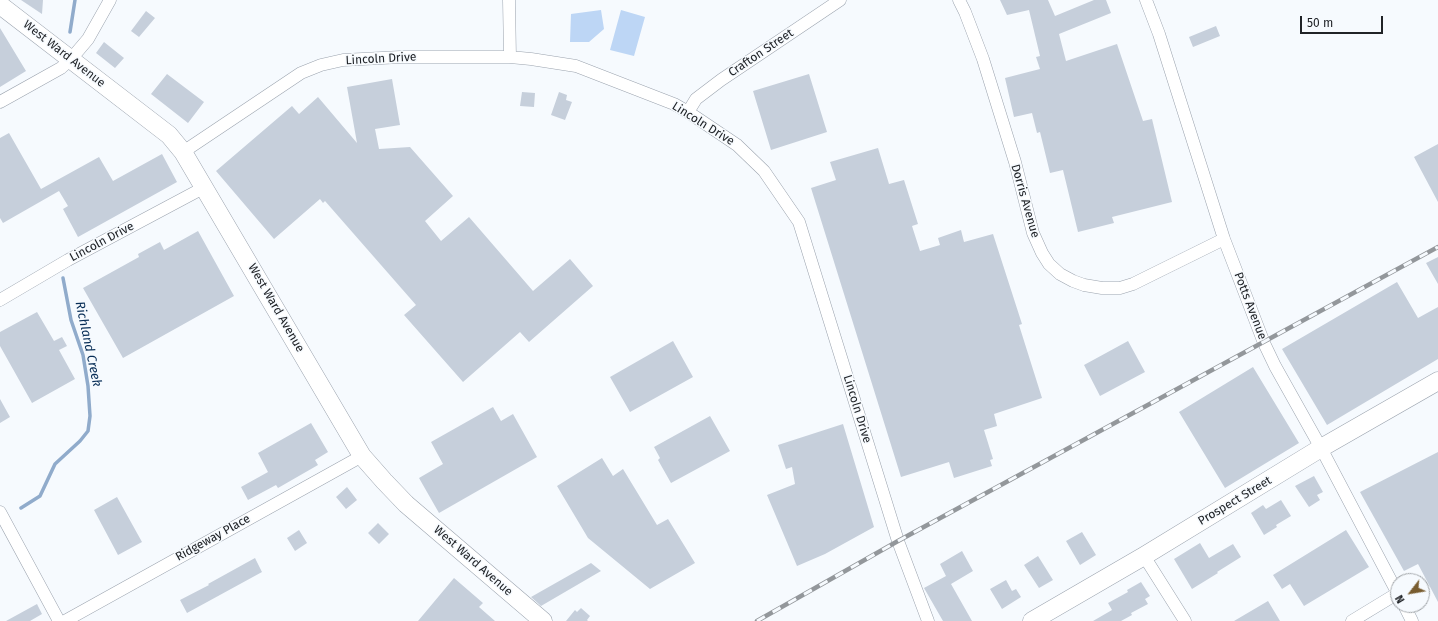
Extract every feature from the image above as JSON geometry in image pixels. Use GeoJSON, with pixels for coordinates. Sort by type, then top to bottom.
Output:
{"type":"FeatureCollection","features":[{"type":"Feature","properties":{"kind":"street"},"geometry":{"type":"LineString","coordinates":[[0,102],[61,68],[71,59],[88,39],[110,0]]}},
{"type":"Feature","properties":{"kind":"street"},"geometry":{"type":"LineString","coordinates":[[509,0],[510,57]]}},
{"type":"Feature","properties":{"kind":"street","name":"Crafton Street"},"geometry":{"type":"LineString","coordinates":[[688,112],[696,99],[721,80],[840,0]]}},
{"type":"Feature","properties":{"kind":"street","name":"Dorris Avenue"},"geometry":{"type":"LineString","coordinates":[[959,0],[983,59],[1015,162],[1033,234],[1049,264],[1060,274],[1084,285],[1102,288],[1120,288],[1133,284],[1224,239]]}},
{"type":"Feature","properties":{"kind":"street","name":"Potts Avenue"},"geometry":{"type":"LineString","coordinates":[[1146,0],[1159,34],[1224,239],[1264,343],[1390,578]]}},
{"type":"Feature","properties":{"kind":"street","name":"West Ward Avenue"},"geometry":{"type":"LineString","coordinates":[[0,5],[169,135],[184,152],[362,456],[406,504],[543,621]]}},
{"type":"Feature","properties":{"kind":"street","name":"Lincoln Drive"},"geometry":{"type":"LineString","coordinates":[[184,152],[301,73],[321,65],[343,60],[402,57],[510,57],[531,59],[576,66],[674,104],[688,112],[737,145],[764,171],[799,222],[898,542],[928,621]]}},
{"type":"Feature","properties":{"kind":"street","name":"Lincoln Drive"},"geometry":{"type":"LineString","coordinates":[[0,300],[68,260],[205,186]]}},
{"type":"Feature","properties":{"kind":"street","name":"Prospect Street"},"geometry":{"type":"LineString","coordinates":[[1032,621],[1144,556],[1321,448],[1438,382]]}},
{"type":"Feature","properties":{"kind":"street","name":"Ridgeway Place"},"geometry":{"type":"LineString","coordinates":[[65,621],[362,456]]}},
{"type":"Feature","properties":{"kind":"street"},"geometry":{"type":"LineString","coordinates":[[0,512],[59,621]]}},
{"type":"Feature","properties":{"kind":"street"},"geometry":{"type":"LineString","coordinates":[[1144,556],[1185,621]]}},
{"type":"Feature","properties":{"kind":"street"},"geometry":{"type":"LineString","coordinates":[[1352,621],[1390,598]]}},
{"type":"Feature","properties":{"kind":"shaded area"},"geometry":{"type":"Polygon","coordinates":[[[601,10],[604,29],[589,42],[570,42],[571,14],[601,10]]]}},
{"type":"Feature","properties":{"kind":"shaded area"},"geometry":{"type":"Polygon","coordinates":[[[621,10],[645,17],[634,56],[610,50],[621,10]]]}},
{"type":"Feature","properties":{"kind":"building"},"geometry":{"type":"Polygon","coordinates":[[[21,0],[43,0],[42,14],[21,0]]]}},
{"type":"Feature","properties":{"kind":"building"},"geometry":{"type":"Polygon","coordinates":[[[1000,0],[1048,0],[1055,16],[1094,0],[1106,0],[1111,13],[1059,34],[1066,61],[1117,44],[1143,121],[1152,119],[1172,202],[1112,217],[1114,223],[1078,232],[1063,170],[1050,173],[1040,132],[1037,133],[1032,113],[1014,117],[1005,78],[1040,69],[1036,57],[1040,56],[1029,10],[1007,15],[1000,0]]]}},
{"type":"Feature","properties":{"kind":"building"},"geometry":{"type":"Polygon","coordinates":[[[146,11],[155,18],[139,37],[131,31],[146,11]]]}},
{"type":"Feature","properties":{"kind":"building"},"geometry":{"type":"Polygon","coordinates":[[[1216,26],[1220,36],[1193,47],[1189,37],[1216,26]]]}},
{"type":"Feature","properties":{"kind":"building"},"geometry":{"type":"Polygon","coordinates":[[[0,28],[26,71],[0,87],[0,28]]]}},
{"type":"Feature","properties":{"kind":"building"},"geometry":{"type":"Polygon","coordinates":[[[104,42],[124,58],[115,68],[96,53],[104,42]]]}},
{"type":"Feature","properties":{"kind":"building"},"geometry":{"type":"Polygon","coordinates":[[[167,74],[204,102],[188,123],[151,94],[167,74]]]}},
{"type":"Feature","properties":{"kind":"building"},"geometry":{"type":"Polygon","coordinates":[[[809,74],[827,132],[771,150],[753,91],[809,74]]]}},
{"type":"Feature","properties":{"kind":"building"},"geometry":{"type":"Polygon","coordinates":[[[392,79],[400,125],[375,129],[379,149],[410,147],[453,196],[425,221],[441,241],[469,217],[533,291],[570,259],[593,286],[529,342],[520,332],[463,382],[404,315],[416,305],[325,201],[323,203],[320,199],[274,239],[216,171],[292,106],[299,114],[318,97],[357,143],[347,87],[392,79]]]}},
{"type":"Feature","properties":{"kind":"building"},"geometry":{"type":"Polygon","coordinates":[[[522,92],[535,93],[534,107],[520,106],[522,92]]]}},
{"type":"Feature","properties":{"kind":"building"},"geometry":{"type":"Polygon","coordinates":[[[559,92],[567,95],[566,100],[572,102],[565,120],[551,115],[559,92]]]}},
{"type":"Feature","properties":{"kind":"building"},"geometry":{"type":"Polygon","coordinates":[[[9,133],[41,189],[99,157],[113,181],[162,154],[177,182],[78,237],[63,209],[68,206],[59,191],[3,223],[0,218],[0,138],[9,133]]]}},
{"type":"Feature","properties":{"kind":"building"},"geometry":{"type":"Polygon","coordinates":[[[1438,144],[1438,202],[1414,157],[1438,144]]]}},
{"type":"Feature","properties":{"kind":"building"},"geometry":{"type":"Polygon","coordinates":[[[878,148],[889,184],[904,180],[918,224],[912,226],[920,251],[940,245],[938,238],[961,230],[964,242],[993,234],[1022,324],[1019,325],[1042,398],[994,414],[997,426],[984,430],[993,459],[990,460],[992,466],[954,478],[949,462],[901,477],[811,188],[836,180],[830,162],[878,148]]]}},
{"type":"Feature","properties":{"kind":"building"},"geometry":{"type":"Polygon","coordinates":[[[198,231],[234,296],[123,358],[83,288],[139,257],[138,254],[160,242],[164,250],[198,231]]]}},
{"type":"Feature","properties":{"kind":"building"},"geometry":{"type":"Polygon","coordinates":[[[1438,257],[1438,284],[1426,263],[1438,257]]]}},
{"type":"Feature","properties":{"kind":"building"},"geometry":{"type":"Polygon","coordinates":[[[1397,282],[1418,318],[1438,307],[1438,359],[1327,425],[1282,349],[1397,282]]]}},
{"type":"Feature","properties":{"kind":"building"},"geometry":{"type":"Polygon","coordinates":[[[37,312],[54,341],[62,337],[67,346],[59,350],[75,379],[32,403],[0,346],[0,332],[37,312]]]}},
{"type":"Feature","properties":{"kind":"building"},"geometry":{"type":"Polygon","coordinates":[[[673,341],[693,377],[630,412],[610,377],[673,341]]]}},
{"type":"Feature","properties":{"kind":"building"},"geometry":{"type":"Polygon","coordinates":[[[1128,341],[1145,372],[1100,396],[1084,365],[1128,341]]]}},
{"type":"Feature","properties":{"kind":"building"},"geometry":{"type":"Polygon","coordinates":[[[1253,367],[1299,443],[1225,488],[1179,412],[1253,367]]]}},
{"type":"Feature","properties":{"kind":"building"},"geometry":{"type":"Polygon","coordinates":[[[0,399],[10,417],[0,423],[0,399]]]}},
{"type":"Feature","properties":{"kind":"building"},"geometry":{"type":"Polygon","coordinates":[[[493,407],[501,421],[513,414],[537,457],[439,513],[419,478],[443,464],[431,442],[493,407]]]}},
{"type":"Feature","properties":{"kind":"building"},"geometry":{"type":"Polygon","coordinates":[[[710,416],[730,451],[671,483],[658,460],[660,458],[654,447],[710,416]]]}},
{"type":"Feature","properties":{"kind":"building"},"geometry":{"type":"Polygon","coordinates":[[[311,423],[328,452],[315,460],[318,465],[278,488],[276,485],[248,500],[241,487],[268,472],[258,453],[311,423]]]}},
{"type":"Feature","properties":{"kind":"building"},"geometry":{"type":"Polygon","coordinates":[[[843,424],[874,527],[825,554],[797,566],[767,495],[795,484],[792,467],[786,469],[778,445],[843,424]]]}},
{"type":"Feature","properties":{"kind":"building"},"geometry":{"type":"Polygon","coordinates":[[[1438,452],[1438,602],[1430,587],[1430,573],[1423,573],[1418,564],[1404,571],[1360,492],[1438,452]]]}},
{"type":"Feature","properties":{"kind":"building"},"geometry":{"type":"Polygon","coordinates":[[[602,458],[613,476],[623,469],[657,525],[668,519],[695,563],[650,589],[588,538],[557,486],[602,458]]]}},
{"type":"Feature","properties":{"kind":"building"},"geometry":{"type":"Polygon","coordinates":[[[1314,476],[1323,492],[1317,495],[1320,500],[1309,507],[1295,486],[1314,476]]]}},
{"type":"Feature","properties":{"kind":"building"},"geometry":{"type":"Polygon","coordinates":[[[347,487],[357,500],[346,509],[336,497],[347,487]]]}},
{"type":"Feature","properties":{"kind":"building"},"geometry":{"type":"Polygon","coordinates":[[[117,497],[142,542],[118,555],[94,510],[117,497]]]}},
{"type":"Feature","properties":{"kind":"building"},"geometry":{"type":"Polygon","coordinates":[[[1281,500],[1291,516],[1276,525],[1277,527],[1264,535],[1251,513],[1263,505],[1266,509],[1281,500]]]}},
{"type":"Feature","properties":{"kind":"building"},"geometry":{"type":"Polygon","coordinates":[[[378,523],[389,534],[379,544],[368,533],[378,523]]]}},
{"type":"Feature","properties":{"kind":"building"},"geometry":{"type":"Polygon","coordinates":[[[299,530],[307,543],[295,551],[287,538],[299,530]]]}},
{"type":"Feature","properties":{"kind":"building"},"geometry":{"type":"Polygon","coordinates":[[[1346,530],[1369,567],[1304,606],[1290,584],[1282,589],[1273,575],[1346,530]]]}},
{"type":"Feature","properties":{"kind":"building"},"geometry":{"type":"Polygon","coordinates":[[[1082,532],[1096,555],[1080,565],[1066,541],[1082,532]]]}},
{"type":"Feature","properties":{"kind":"building"},"geometry":{"type":"Polygon","coordinates":[[[1200,543],[1209,558],[1233,544],[1241,557],[1192,589],[1174,559],[1200,543]]]}},
{"type":"Feature","properties":{"kind":"building"},"geometry":{"type":"Polygon","coordinates":[[[962,551],[973,571],[951,584],[972,621],[943,621],[924,588],[946,576],[940,564],[962,551]]]}},
{"type":"Feature","properties":{"kind":"building"},"geometry":{"type":"Polygon","coordinates":[[[1038,556],[1053,580],[1039,588],[1024,565],[1038,556]]]}},
{"type":"Feature","properties":{"kind":"building"},"geometry":{"type":"Polygon","coordinates":[[[255,558],[262,572],[187,613],[180,600],[255,558]]]}},
{"type":"Feature","properties":{"kind":"building"},"geometry":{"type":"Polygon","coordinates":[[[591,563],[601,571],[541,606],[531,597],[591,563]]]}},
{"type":"Feature","properties":{"kind":"building"},"geometry":{"type":"Polygon","coordinates":[[[454,578],[483,603],[479,607],[495,621],[418,621],[454,578]]]}},
{"type":"Feature","properties":{"kind":"building"},"geometry":{"type":"Polygon","coordinates":[[[1006,580],[1012,591],[1016,589],[1021,597],[1002,609],[990,589],[1006,580]]]}},
{"type":"Feature","properties":{"kind":"building"},"geometry":{"type":"Polygon","coordinates":[[[1141,582],[1150,596],[1145,599],[1148,604],[1131,613],[1132,615],[1121,621],[1093,621],[1112,610],[1108,603],[1128,592],[1127,590],[1141,582]]]}},
{"type":"Feature","properties":{"kind":"building"},"geometry":{"type":"Polygon","coordinates":[[[1268,601],[1280,621],[1234,621],[1268,601]]]}},
{"type":"Feature","properties":{"kind":"building"},"geometry":{"type":"Polygon","coordinates":[[[37,604],[42,614],[30,621],[6,621],[37,604]]]}},
{"type":"Feature","properties":{"kind":"building"},"geometry":{"type":"Polygon","coordinates":[[[581,608],[590,616],[587,620],[588,621],[566,621],[575,610],[577,612],[581,608]]]}},
{"type":"Feature","properties":{"kind":"waterway","name":"Richland Creek"},"geometry":{"type":"LineString","coordinates":[[70,32],[75,0]]}},
{"type":"Feature","properties":{"kind":"waterway","name":"Richland Creek"},"geometry":{"type":"LineString","coordinates":[[21,508],[40,496],[55,464],[80,441],[88,431],[90,416],[88,386],[83,355],[71,320],[63,278]]}},
{"type":"Feature","properties":{"kind":"railway"},"geometry":{"type":"LineString","coordinates":[[757,621],[898,541],[1438,247]]}}]}
